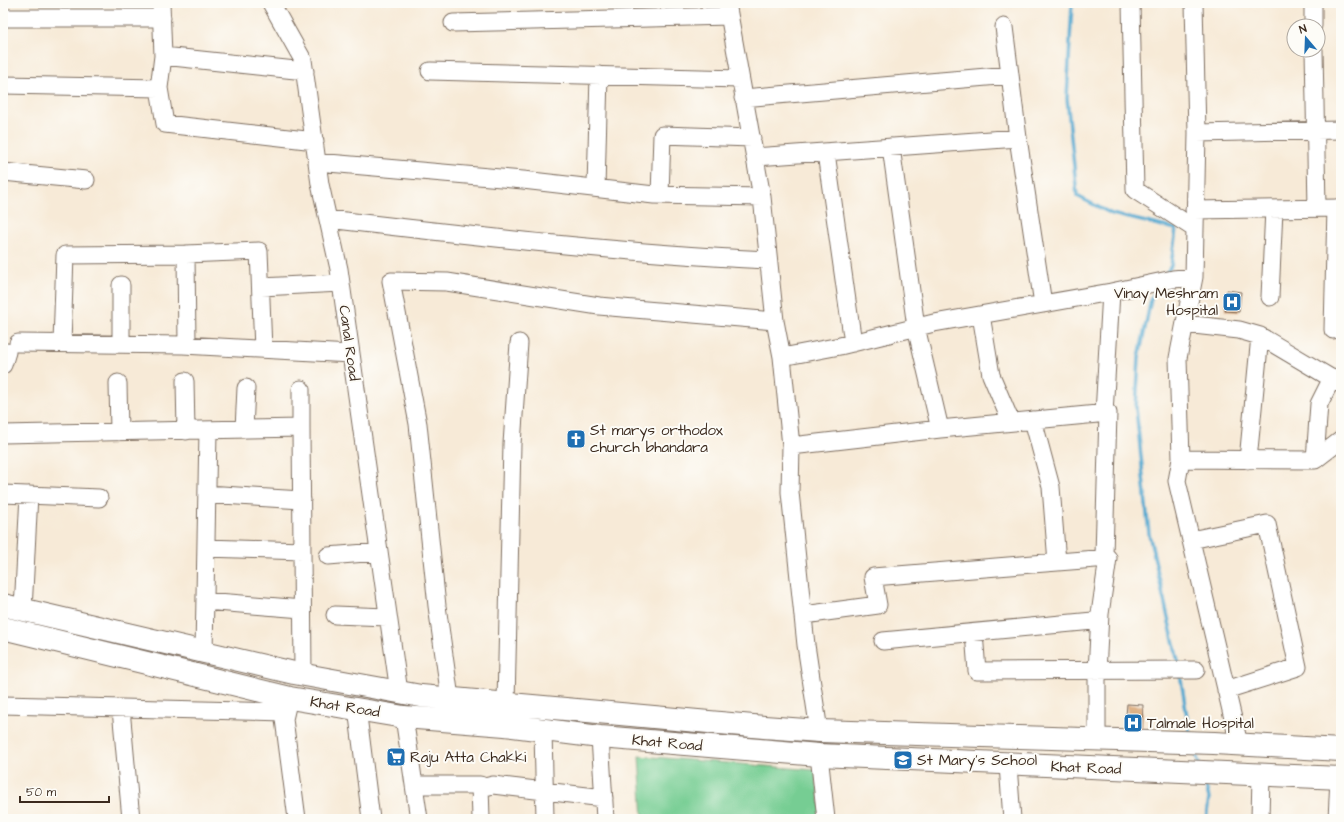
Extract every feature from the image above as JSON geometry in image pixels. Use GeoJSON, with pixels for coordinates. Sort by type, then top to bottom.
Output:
{"type":"FeatureCollection","features":[{"type":"Feature","properties":{"kind":"highway","name":"Khat Road"},"geometry":{"type":"LineString","coordinates":[[13,608],[303,674],[399,692],[450,698],[764,728],[1214,743],[1341,750]]}},
{"type":"Feature","properties":{"kind":"highway","name":"Khat Road"},"geometry":{"type":"LineString","coordinates":[[3,628],[287,705],[357,709],[404,717],[600,737],[819,755],[1008,765],[1340,778]]}},
{"type":"Feature","properties":{"kind":"highway"},"geometry":{"type":"LineString","coordinates":[[399,692],[404,717]]}},
{"type":"Feature","properties":{"kind":"highway"},"geometry":{"type":"LineString","coordinates":[[819,731],[819,755]]}},
{"type":"Feature","properties":{"kind":"street","name":"Canal Road"},"geometry":{"type":"LineString","coordinates":[[271,3],[303,60],[317,162],[341,284],[387,617],[399,692]]}},
{"type":"Feature","properties":{"kind":"street"},"geometry":{"type":"LineString","coordinates":[[1132,3],[1135,190],[1195,229]]}},
{"type":"Feature","properties":{"kind":"street"},"geometry":{"type":"LineString","coordinates":[[1194,3],[1197,133],[1194,210],[1194,277],[1178,358],[1181,459],[1177,481],[1240,744]]}},
{"type":"Feature","properties":{"kind":"street"},"geometry":{"type":"LineString","coordinates":[[1313,3],[1313,18]]}},
{"type":"Feature","properties":{"kind":"street"},"geometry":{"type":"LineString","coordinates":[[3,18],[162,10],[163,56],[159,88],[165,124],[315,141]]}},
{"type":"Feature","properties":{"kind":"street"},"geometry":{"type":"LineString","coordinates":[[452,23],[728,10],[762,197],[775,321],[782,357],[791,446],[790,492],[819,731]]}},
{"type":"Feature","properties":{"kind":"street"},"geometry":{"type":"LineString","coordinates":[[1004,27],[1018,138],[1044,304]]}},
{"type":"Feature","properties":{"kind":"street"},"geometry":{"type":"LineString","coordinates":[[163,56],[305,71]]}},
{"type":"Feature","properties":{"kind":"street"},"geometry":{"type":"LineString","coordinates":[[1314,58],[1317,131],[1316,208]]}},
{"type":"Feature","properties":{"kind":"street"},"geometry":{"type":"LineString","coordinates":[[430,71],[740,78]]}},
{"type":"Feature","properties":{"kind":"street"},"geometry":{"type":"LineString","coordinates":[[743,98],[1010,74]]}},
{"type":"Feature","properties":{"kind":"street"},"geometry":{"type":"LineString","coordinates":[[596,188],[599,75]]}},
{"type":"Feature","properties":{"kind":"street"},"geometry":{"type":"LineString","coordinates":[[3,85],[159,88]]}},
{"type":"Feature","properties":{"kind":"street"},"geometry":{"type":"LineString","coordinates":[[1197,133],[1341,130]]}},
{"type":"Feature","properties":{"kind":"street"},"geometry":{"type":"LineString","coordinates":[[660,195],[662,135],[752,138]]}},
{"type":"Feature","properties":{"kind":"street"},"geometry":{"type":"LineString","coordinates":[[755,157],[1018,138]]}},
{"type":"Feature","properties":{"kind":"street"},"geometry":{"type":"LineString","coordinates":[[891,147],[916,327],[940,429]]}},
{"type":"Feature","properties":{"kind":"street"},"geometry":{"type":"LineString","coordinates":[[826,153],[853,343]]}},
{"type":"Feature","properties":{"kind":"street"},"geometry":{"type":"LineString","coordinates":[[317,162],[660,195],[762,197]]}},
{"type":"Feature","properties":{"kind":"street"},"geometry":{"type":"LineString","coordinates":[[3,172],[86,180]]}},
{"type":"Feature","properties":{"kind":"street"},"geometry":{"type":"LineString","coordinates":[[1194,210],[1339,208],[1333,330]]}},
{"type":"Feature","properties":{"kind":"street"},"geometry":{"type":"LineString","coordinates":[[1270,297],[1274,209]]}},
{"type":"Feature","properties":{"kind":"street"},"geometry":{"type":"LineString","coordinates":[[328,219],[586,247],[692,256],[768,260]]}},
{"type":"Feature","properties":{"kind":"street"},"geometry":{"type":"LineString","coordinates":[[62,343],[65,255],[186,254],[259,250],[264,349]]}},
{"type":"Feature","properties":{"kind":"street"},"geometry":{"type":"LineString","coordinates":[[186,254],[187,345]]}},
{"type":"Feature","properties":{"kind":"street"},"geometry":{"type":"LineString","coordinates":[[782,357],[853,343],[916,327],[1111,292],[1173,279],[1194,277]]}},
{"type":"Feature","properties":{"kind":"street"},"geometry":{"type":"LineString","coordinates":[[450,698],[437,606],[418,424],[391,281],[447,282],[599,306],[775,321]]}},
{"type":"Feature","properties":{"kind":"street"},"geometry":{"type":"LineString","coordinates":[[261,287],[341,284]]}},
{"type":"Feature","properties":{"kind":"street"},"geometry":{"type":"LineString","coordinates":[[121,285],[121,344]]}},
{"type":"Feature","properties":{"kind":"street"},"geometry":{"type":"LineString","coordinates":[[1104,414],[1111,292]]}},
{"type":"Feature","properties":{"kind":"street"},"geometry":{"type":"LineString","coordinates":[[981,315],[991,375],[1011,422]]}},
{"type":"Feature","properties":{"kind":"street"},"geometry":{"type":"LineString","coordinates":[[1185,324],[1239,330],[1260,336],[1336,381],[1319,404],[1315,460]]}},
{"type":"Feature","properties":{"kind":"street"},"geometry":{"type":"LineString","coordinates":[[1248,460],[1260,336]]}},
{"type":"Feature","properties":{"kind":"street"},"geometry":{"type":"LineString","coordinates":[[18,343],[187,345],[351,354]]}},
{"type":"Feature","properties":{"kind":"street"},"geometry":{"type":"LineString","coordinates":[[506,703],[512,444],[519,343]]}},
{"type":"Feature","properties":{"kind":"street"},"geometry":{"type":"LineString","coordinates":[[3,352],[7,352],[3,365]]}},
{"type":"Feature","properties":{"kind":"street"},"geometry":{"type":"LineString","coordinates":[[185,380],[186,430]]}},
{"type":"Feature","properties":{"kind":"street"},"geometry":{"type":"LineString","coordinates":[[118,383],[119,432]]}},
{"type":"Feature","properties":{"kind":"street"},"geometry":{"type":"LineString","coordinates":[[244,429],[246,388]]}},
{"type":"Feature","properties":{"kind":"street"},"geometry":{"type":"LineString","coordinates":[[301,389],[303,674]]}},
{"type":"Feature","properties":{"kind":"street"},"geometry":{"type":"LineString","coordinates":[[791,446],[940,429],[1108,414],[1104,555],[1108,558]]}},
{"type":"Feature","properties":{"kind":"street"},"geometry":{"type":"LineString","coordinates":[[1033,420],[1051,487],[1057,562]]}},
{"type":"Feature","properties":{"kind":"street"},"geometry":{"type":"LineString","coordinates":[[3,434],[301,428]]}},
{"type":"Feature","properties":{"kind":"street"},"geometry":{"type":"LineString","coordinates":[[204,652],[208,430]]}},
{"type":"Feature","properties":{"kind":"street"},"geometry":{"type":"LineString","coordinates":[[1181,459],[1315,460],[1341,440]]}},
{"type":"Feature","properties":{"kind":"street"},"geometry":{"type":"LineString","coordinates":[[3,494],[99,498]]}},
{"type":"Feature","properties":{"kind":"street"},"geometry":{"type":"LineString","coordinates":[[207,494],[302,500]]}},
{"type":"Feature","properties":{"kind":"street"},"geometry":{"type":"LineString","coordinates":[[13,608],[29,495]]}},
{"type":"Feature","properties":{"kind":"street"},"geometry":{"type":"LineString","coordinates":[[1191,540],[1267,524],[1298,667],[1226,690]]}},
{"type":"Feature","properties":{"kind":"street"},"geometry":{"type":"LineString","coordinates":[[206,548],[302,551]]}},
{"type":"Feature","properties":{"kind":"street"},"geometry":{"type":"LineString","coordinates":[[328,556],[378,552]]}},
{"type":"Feature","properties":{"kind":"street"},"geometry":{"type":"LineString","coordinates":[[804,615],[878,605],[873,577],[1108,558]]}},
{"type":"Feature","properties":{"kind":"street"},"geometry":{"type":"LineString","coordinates":[[1097,739],[1099,622],[1108,558]]}},
{"type":"Feature","properties":{"kind":"street"},"geometry":{"type":"LineString","coordinates":[[205,601],[302,609]]}},
{"type":"Feature","properties":{"kind":"street"},"geometry":{"type":"LineString","coordinates":[[335,615],[387,617]]}},
{"type":"Feature","properties":{"kind":"street"},"geometry":{"type":"LineString","coordinates":[[883,640],[1093,621],[1099,622]]}},
{"type":"Feature","properties":{"kind":"street"},"geometry":{"type":"LineString","coordinates":[[974,632],[977,671],[1097,672],[1196,670]]}},
{"type":"Feature","properties":{"kind":"street"},"geometry":{"type":"LineString","coordinates":[[3,705],[121,709],[287,705],[284,718],[297,819]]}},
{"type":"Feature","properties":{"kind":"street"},"geometry":{"type":"LineString","coordinates":[[121,709],[131,819]]}},
{"type":"Feature","properties":{"kind":"street"},"geometry":{"type":"LineString","coordinates":[[357,709],[371,819]]}},
{"type":"Feature","properties":{"kind":"street"},"geometry":{"type":"LineString","coordinates":[[404,717],[419,819]]}},
{"type":"Feature","properties":{"kind":"street"},"geometry":{"type":"LineString","coordinates":[[543,730],[546,819]]}},
{"type":"Feature","properties":{"kind":"street"},"geometry":{"type":"LineString","coordinates":[[600,737],[605,819]]}},
{"type":"Feature","properties":{"kind":"street"},"geometry":{"type":"LineString","coordinates":[[819,755],[826,819]]}},
{"type":"Feature","properties":{"kind":"street"},"geometry":{"type":"LineString","coordinates":[[1008,765],[1012,819]]}},
{"type":"Feature","properties":{"kind":"street"},"geometry":{"type":"LineString","coordinates":[[1260,819],[1261,775]]}},
{"type":"Feature","properties":{"kind":"street"},"geometry":{"type":"LineString","coordinates":[[1338,819],[1340,778]]}},
{"type":"Feature","properties":{"kind":"street"},"geometry":{"type":"LineString","coordinates":[[414,785],[480,785],[485,787],[493,785],[604,798]]}},
{"type":"Feature","properties":{"kind":"street"},"geometry":{"type":"LineString","coordinates":[[480,785],[481,819]]}},
{"type":"Feature","properties":{"kind":"green space"},"geometry":{"type":"Polygon","coordinates":[[[639,756],[815,770],[822,819],[643,819],[639,756]]]}},
{"type":"Feature","properties":{"kind":"building"},"geometry":{"type":"Polygon","coordinates":[[[1227,290],[1241,292],[1239,312],[1225,311],[1227,290]]]}},
{"type":"Feature","properties":{"kind":"building"},"geometry":{"type":"Polygon","coordinates":[[[1127,704],[1143,705],[1142,728],[1125,728],[1127,704]]]}},
{"type":"Feature","properties":{"kind":"waterway"},"geometry":{"type":"LineString","coordinates":[[1072,3],[1067,98],[1077,196],[1112,214],[1176,229],[1171,266],[1165,275]]}},
{"type":"Feature","properties":{"kind":"waterway"},"geometry":{"type":"LineString","coordinates":[[1158,288],[1151,299],[1139,357],[1136,408],[1149,534],[1179,666]]}},
{"type":"Feature","properties":{"kind":"waterway"},"geometry":{"type":"LineString","coordinates":[[1180,674],[1190,735]]}},
{"type":"Feature","properties":{"kind":"waterway"},"geometry":{"type":"LineString","coordinates":[[1195,751],[1199,764]]}},
{"type":"Feature","properties":{"kind":"waterway"},"geometry":{"type":"LineString","coordinates":[[1204,779],[1209,798],[1206,819]]}},
{"type":"Feature","properties":{"kind":"place","name":"Vinay Meshram Hospital"},"geometry":{"type":"Point","coordinates":[1232,302]}},
{"type":"Feature","properties":{"kind":"place","name":"St marys orthodox church bhandara"},"geometry":{"type":"Point","coordinates":[576,439]}},
{"type":"Feature","properties":{"kind":"place","name":"Talmale Hospital"},"geometry":{"type":"Point","coordinates":[1133,723]}},
{"type":"Feature","properties":{"kind":"place","name":"Raju Atta Chakki"},"geometry":{"type":"Point","coordinates":[396,757]}},
{"type":"Feature","properties":{"kind":"place","name":"St Mary's School"},"geometry":{"type":"Point","coordinates":[903,760]}}]}
